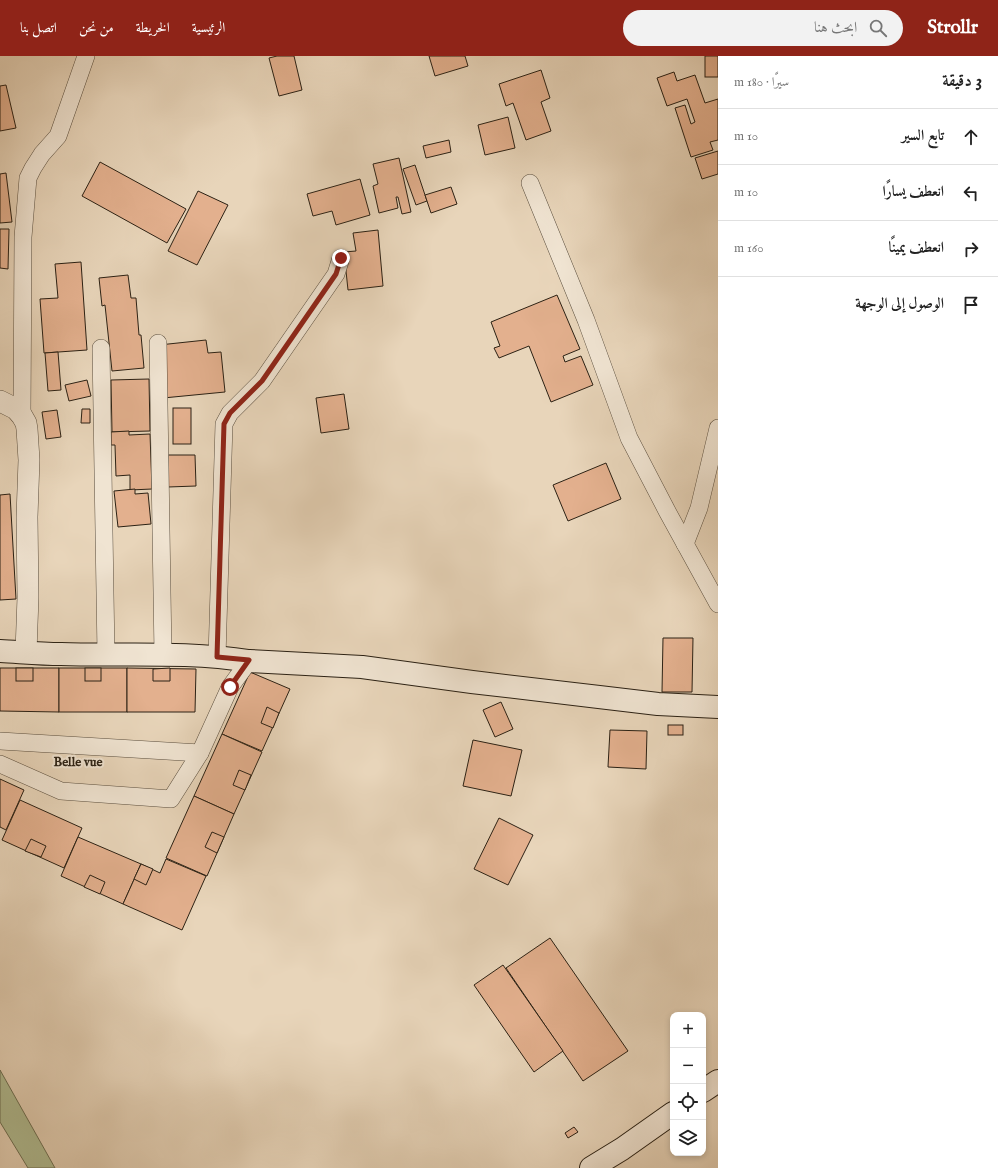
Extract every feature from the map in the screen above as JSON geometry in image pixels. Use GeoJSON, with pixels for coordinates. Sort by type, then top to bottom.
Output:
{"type":"FeatureCollection","features":[{"type":"Feature","properties":{"kind":"main road"},"geometry":{"type":"LineString","coordinates":[[0,651],[61,654],[163,654],[362,666],[598,698],[718,707]]}},
{"type":"Feature","properties":{"kind":"main road"},"geometry":{"type":"LineString","coordinates":[[706,1089],[718,1081]]}},
{"type":"Feature","properties":{"kind":"main road"},"geometry":{"type":"LineString","coordinates":[[591,1168],[622,1149],[670,1115]]}},
{"type":"Feature","properties":{"kind":"street"},"geometry":{"type":"LineString","coordinates":[[22,416],[23,237],[28,178],[42,154],[58,136],[86,56]]}},
{"type":"Feature","properties":{"kind":"street"},"geometry":{"type":"LineString","coordinates":[[530,182],[586,320],[629,438],[718,604]]}},
{"type":"Feature","properties":{"kind":"street"},"geometry":{"type":"LineString","coordinates":[[217,657],[224,424],[230,413],[262,381],[336,274],[341,258]]}},
{"type":"Feature","properties":{"kind":"street"},"geometry":{"type":"LineString","coordinates":[[158,343],[163,654]]}},
{"type":"Feature","properties":{"kind":"street"},"geometry":{"type":"LineString","coordinates":[[101,348],[106,654]]}},
{"type":"Feature","properties":{"kind":"street"},"geometry":{"type":"LineString","coordinates":[[0,401],[16,409],[26,423],[27,430],[29,460],[26,652]]}},
{"type":"Feature","properties":{"kind":"street"},"geometry":{"type":"LineString","coordinates":[[685,544],[700,508],[718,428]]}},
{"type":"Feature","properties":{"kind":"street"},"geometry":{"type":"LineString","coordinates":[[0,764],[61,791],[171,799],[200,753],[230,687],[249,660]]}},
{"type":"Feature","properties":{"kind":"street"},"geometry":{"type":"LineString","coordinates":[[0,741],[200,753]]}},
{"type":"Feature","properties":{"kind":"green space"},"geometry":{"type":"Polygon","coordinates":[[[0,1070],[55,1168],[28,1168],[0,1122],[0,1070]]]}},
{"type":"Feature","properties":{"kind":"building"},"geometry":{"type":"Polygon","coordinates":[[[277,56],[294,56],[302,90],[279,96],[269,58],[277,56]]]}},
{"type":"Feature","properties":{"kind":"building"},"geometry":{"type":"Polygon","coordinates":[[[429,56],[465,56],[468,66],[435,76],[429,56]]]}},
{"type":"Feature","properties":{"kind":"building"},"geometry":{"type":"Polygon","coordinates":[[[705,56],[718,56],[718,77],[705,77],[705,56]]]}},
{"type":"Feature","properties":{"kind":"building"},"geometry":{"type":"Polygon","coordinates":[[[541,70],[550,98],[541,102],[551,131],[526,140],[513,103],[506,106],[499,84],[541,70]]]}},
{"type":"Feature","properties":{"kind":"building"},"geometry":{"type":"Polygon","coordinates":[[[674,72],[677,81],[695,75],[705,103],[718,99],[718,140],[710,142],[713,150],[691,157],[675,108],[685,105],[691,124],[695,122],[687,99],[667,106],[657,78],[674,72]]]}},
{"type":"Feature","properties":{"kind":"building"},"geometry":{"type":"Polygon","coordinates":[[[6,85],[16,128],[0,131],[0,86],[6,85]]]}},
{"type":"Feature","properties":{"kind":"building"},"geometry":{"type":"Polygon","coordinates":[[[508,117],[515,148],[485,155],[478,125],[508,117]]]}},
{"type":"Feature","properties":{"kind":"building"},"geometry":{"type":"Polygon","coordinates":[[[449,140],[451,152],[426,158],[423,146],[449,140]]]}},
{"type":"Feature","properties":{"kind":"building"},"geometry":{"type":"Polygon","coordinates":[[[718,151],[718,174],[702,179],[695,158],[718,151]]]}},
{"type":"Feature","properties":{"kind":"building"},"geometry":{"type":"Polygon","coordinates":[[[399,158],[411,212],[402,214],[398,197],[396,197],[398,208],[379,213],[373,186],[378,184],[373,164],[399,158]]]}},
{"type":"Feature","properties":{"kind":"building"},"geometry":{"type":"Polygon","coordinates":[[[100,162],[186,209],[167,243],[82,196],[100,162]]]}},
{"type":"Feature","properties":{"kind":"building"},"geometry":{"type":"Polygon","coordinates":[[[415,165],[427,201],[416,205],[403,169],[415,165]]]}},
{"type":"Feature","properties":{"kind":"building"},"geometry":{"type":"Polygon","coordinates":[[[6,173],[12,222],[0,223],[0,174],[6,173]]]}},
{"type":"Feature","properties":{"kind":"building"},"geometry":{"type":"Polygon","coordinates":[[[360,179],[370,215],[336,225],[332,211],[313,216],[307,194],[360,179]]]}},
{"type":"Feature","properties":{"kind":"building"},"geometry":{"type":"Polygon","coordinates":[[[451,187],[457,204],[431,213],[425,195],[451,187]]]}},
{"type":"Feature","properties":{"kind":"building"},"geometry":{"type":"Polygon","coordinates":[[[198,191],[228,205],[197,265],[168,251],[198,191]]]}},
{"type":"Feature","properties":{"kind":"building"},"geometry":{"type":"Polygon","coordinates":[[[0,229],[9,229],[8,269],[0,268],[0,229]]]}},
{"type":"Feature","properties":{"kind":"building"},"geometry":{"type":"Polygon","coordinates":[[[378,230],[383,286],[348,290],[344,252],[356,251],[353,233],[378,230]]]}},
{"type":"Feature","properties":{"kind":"building"},"geometry":{"type":"Polygon","coordinates":[[[81,262],[87,350],[44,353],[40,299],[58,298],[55,264],[81,262]]]}},
{"type":"Feature","properties":{"kind":"building"},"geometry":{"type":"Polygon","coordinates":[[[128,275],[131,298],[136,298],[139,335],[141,335],[144,368],[112,371],[105,305],[102,306],[99,278],[128,275]]]}},
{"type":"Feature","properties":{"kind":"building"},"geometry":{"type":"Polygon","coordinates":[[[557,295],[580,349],[563,356],[565,362],[581,356],[593,385],[551,402],[529,346],[499,358],[494,348],[500,346],[491,322],[557,295]]]}},
{"type":"Feature","properties":{"kind":"building"},"geometry":{"type":"Polygon","coordinates":[[[206,340],[208,353],[221,352],[225,392],[163,398],[159,345],[206,340]]]}},
{"type":"Feature","properties":{"kind":"building"},"geometry":{"type":"Polygon","coordinates":[[[58,352],[61,390],[48,391],[45,353],[58,352]]]}},
{"type":"Feature","properties":{"kind":"building"},"geometry":{"type":"Polygon","coordinates":[[[149,379],[150,431],[112,432],[111,380],[149,379]]]}},
{"type":"Feature","properties":{"kind":"building"},"geometry":{"type":"Polygon","coordinates":[[[87,380],[91,396],[69,401],[65,385],[87,380]]]}},
{"type":"Feature","properties":{"kind":"building"},"geometry":{"type":"Polygon","coordinates":[[[344,394],[349,429],[321,433],[316,398],[344,394]]]}},
{"type":"Feature","properties":{"kind":"building"},"geometry":{"type":"Polygon","coordinates":[[[173,408],[191,408],[191,444],[173,444],[173,408]]]}},
{"type":"Feature","properties":{"kind":"building"},"geometry":{"type":"Polygon","coordinates":[[[82,409],[90,409],[90,423],[81,423],[82,409]]]}},
{"type":"Feature","properties":{"kind":"building"},"geometry":{"type":"Polygon","coordinates":[[[57,410],[61,437],[46,439],[42,412],[57,410]]]}},
{"type":"Feature","properties":{"kind":"building"},"geometry":{"type":"Polygon","coordinates":[[[129,431],[129,435],[150,434],[152,489],[130,490],[130,475],[116,476],[115,445],[111,445],[111,432],[129,431]]]}},
{"type":"Feature","properties":{"kind":"building"},"geometry":{"type":"Polygon","coordinates":[[[168,455],[195,455],[196,486],[168,487],[168,455]]]}},
{"type":"Feature","properties":{"kind":"building"},"geometry":{"type":"Polygon","coordinates":[[[606,463],[621,499],[568,521],[553,485],[606,463]]]}},
{"type":"Feature","properties":{"kind":"building"},"geometry":{"type":"Polygon","coordinates":[[[135,489],[135,494],[148,493],[151,524],[118,527],[114,491],[135,489]]]}},
{"type":"Feature","properties":{"kind":"building"},"geometry":{"type":"Polygon","coordinates":[[[10,494],[16,599],[0,600],[0,495],[10,494]]]}},
{"type":"Feature","properties":{"kind":"building"},"geometry":{"type":"Polygon","coordinates":[[[663,638],[693,638],[692,692],[662,692],[663,638]]]}},
{"type":"Feature","properties":{"kind":"building"},"geometry":{"type":"Polygon","coordinates":[[[0,668],[59,668],[59,712],[0,711],[0,668]]]}},
{"type":"Feature","properties":{"kind":"building"},"geometry":{"type":"Polygon","coordinates":[[[16,668],[33,668],[33,681],[16,681],[16,668]]]}},
{"type":"Feature","properties":{"kind":"building"},"geometry":{"type":"Polygon","coordinates":[[[59,668],[127,668],[127,712],[59,712],[59,668]]]}},
{"type":"Feature","properties":{"kind":"building"},"geometry":{"type":"Polygon","coordinates":[[[85,668],[101,668],[101,681],[85,681],[85,668]]]}},
{"type":"Feature","properties":{"kind":"building"},"geometry":{"type":"Polygon","coordinates":[[[127,668],[196,669],[195,712],[127,712],[127,668]]]}},
{"type":"Feature","properties":{"kind":"building"},"geometry":{"type":"Polygon","coordinates":[[[170,668],[170,681],[153,681],[153,669],[170,668]]]}},
{"type":"Feature","properties":{"kind":"building"},"geometry":{"type":"Polygon","coordinates":[[[250,672],[290,689],[262,751],[222,734],[250,672]]]}},
{"type":"Feature","properties":{"kind":"building"},"geometry":{"type":"Polygon","coordinates":[[[501,702],[513,729],[495,737],[483,710],[501,702]]]}},
{"type":"Feature","properties":{"kind":"building"},"geometry":{"type":"Polygon","coordinates":[[[267,707],[279,713],[273,728],[261,723],[267,707]]]}},
{"type":"Feature","properties":{"kind":"building"},"geometry":{"type":"Polygon","coordinates":[[[668,725],[683,725],[683,735],[668,735],[668,725]]]}},
{"type":"Feature","properties":{"kind":"building"},"geometry":{"type":"Polygon","coordinates":[[[610,730],[647,731],[646,769],[608,767],[610,730]]]}},
{"type":"Feature","properties":{"kind":"building"},"geometry":{"type":"Polygon","coordinates":[[[222,734],[262,752],[234,814],[194,796],[222,734]]]}},
{"type":"Feature","properties":{"kind":"building"},"geometry":{"type":"Polygon","coordinates":[[[473,740],[522,750],[511,796],[463,786],[473,740]]]}},
{"type":"Feature","properties":{"kind":"building"},"geometry":{"type":"Polygon","coordinates":[[[239,770],[251,775],[245,790],[233,785],[239,770]]]}},
{"type":"Feature","properties":{"kind":"building"},"geometry":{"type":"Polygon","coordinates":[[[0,779],[24,790],[6,830],[0,827],[0,779]]]}},
{"type":"Feature","properties":{"kind":"building"},"geometry":{"type":"Polygon","coordinates":[[[194,796],[234,814],[207,876],[166,858],[194,796]]]}},
{"type":"Feature","properties":{"kind":"building"},"geometry":{"type":"Polygon","coordinates":[[[20,800],[82,828],[64,868],[2,840],[20,800]]]}},
{"type":"Feature","properties":{"kind":"building"},"geometry":{"type":"Polygon","coordinates":[[[499,818],[533,835],[508,885],[474,869],[499,818]]]}},
{"type":"Feature","properties":{"kind":"building"},"geometry":{"type":"Polygon","coordinates":[[[212,832],[224,837],[217,853],[205,847],[212,832]]]}},
{"type":"Feature","properties":{"kind":"building"},"geometry":{"type":"Polygon","coordinates":[[[78,837],[141,864],[123,904],[61,876],[78,837]]]}},
{"type":"Feature","properties":{"kind":"building"},"geometry":{"type":"Polygon","coordinates":[[[31,839],[46,846],[41,857],[25,851],[31,839]]]}},
{"type":"Feature","properties":{"kind":"building"},"geometry":{"type":"Polygon","coordinates":[[[166,859],[206,876],[182,930],[123,904],[141,864],[160,873],[166,859]]]}},
{"type":"Feature","properties":{"kind":"building"},"geometry":{"type":"Polygon","coordinates":[[[141,864],[153,869],[146,885],[134,879],[141,864]]]}},
{"type":"Feature","properties":{"kind":"building"},"geometry":{"type":"Polygon","coordinates":[[[90,875],[105,882],[100,894],[84,887],[90,875]]]}},
{"type":"Feature","properties":{"kind":"building"},"geometry":{"type":"Polygon","coordinates":[[[550,938],[628,1051],[583,1081],[506,968],[550,938]]]}},
{"type":"Feature","properties":{"kind":"building"},"geometry":{"type":"Polygon","coordinates":[[[503,965],[563,1051],[534,1072],[474,985],[503,965]]]}},
{"type":"Feature","properties":{"kind":"building"},"geometry":{"type":"Polygon","coordinates":[[[574,1127],[578,1132],[568,1138],[565,1133],[574,1127]]]}},
{"type":"Feature","properties":{"kind":"district","name":"Belle vue"},"geometry":{"type":"Point","coordinates":[78,762]}},
{"type":"Feature","properties":{"kind":"route"},"geometry":{"type":"LineString","coordinates":[[230,687],[249,660],[217,657],[224,424],[230,413],[262,381],[336,274],[341,258]]}}]}
